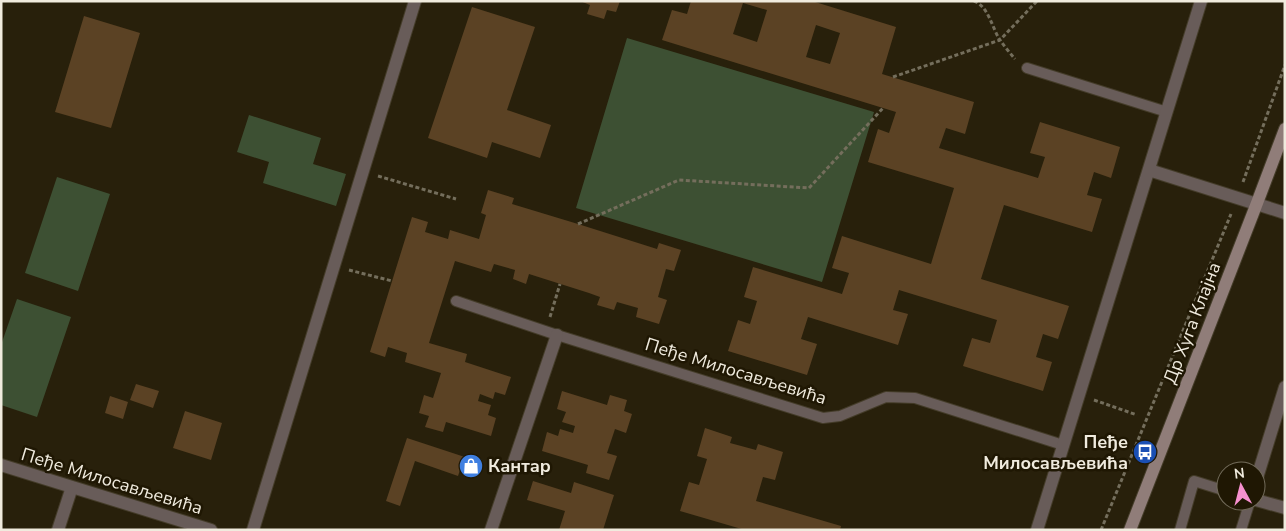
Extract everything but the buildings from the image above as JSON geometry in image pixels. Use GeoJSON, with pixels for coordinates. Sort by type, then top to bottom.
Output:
{"type":"FeatureCollection","features":[{"type":"Feature","properties":{"kind":"main road","name":"Др Хуга Клајна"},"geometry":{"type":"LineString","coordinates":[[1130,530],[1285,129]]}},
{"type":"Feature","properties":{"kind":"street"},"geometry":{"type":"LineString","coordinates":[[253,530],[415,1]]}},
{"type":"Feature","properties":{"kind":"street"},"geometry":{"type":"LineString","coordinates":[[1037,530],[1201,1]]}},
{"type":"Feature","properties":{"kind":"street"},"geometry":{"type":"LineString","coordinates":[[1149,170],[1285,213]]}},
{"type":"Feature","properties":{"kind":"street"},"geometry":{"type":"LineString","coordinates":[[492,530],[551,333]]}},
{"type":"Feature","properties":{"kind":"street"},"geometry":{"type":"LineString","coordinates":[[1262,461],[1285,387]]}},
{"type":"Feature","properties":{"kind":"street","name":"Пеђе Милосављевића"},"geometry":{"type":"LineString","coordinates":[[1,465],[212,530]]}},
{"type":"Feature","properties":{"kind":"street"},"geometry":{"type":"LineString","coordinates":[[58,530],[72,488]]}},
{"type":"Feature","properties":{"kind":"street"},"geometry":{"type":"LineString","coordinates":[[1266,503],[1285,508]]}},
{"type":"Feature","properties":{"kind":"lane"},"geometry":{"type":"LineString","coordinates":[[1027,68],[1167,112]]}},
{"type":"Feature","properties":{"kind":"lane","name":"Пеђе Милосављевића"},"geometry":{"type":"LineString","coordinates":[[456,301],[551,333],[823,418],[840,416],[886,397],[915,398],[1063,446]]}},
{"type":"Feature","properties":{"kind":"lane"},"geometry":{"type":"LineString","coordinates":[[1180,530],[1194,481],[1216,488]]}},
{"type":"Feature","properties":{"kind":"lane"},"geometry":{"type":"LineString","coordinates":[[1241,530],[1247,511]]}},
{"type":"Feature","properties":{"kind":"path"},"geometry":{"type":"LineString","coordinates":[[974,1],[979,3],[988,15],[1000,40],[1014,58],[1027,68]]}},
{"type":"Feature","properties":{"kind":"path"},"geometry":{"type":"LineString","coordinates":[[893,77],[1000,40],[1037,1]]}},
{"type":"Feature","properties":{"kind":"path"},"geometry":{"type":"LineString","coordinates":[[1101,530],[1238,197],[1285,65]]}},
{"type":"Feature","properties":{"kind":"path"},"geometry":{"type":"LineString","coordinates":[[578,224],[679,180],[809,188],[883,108]]}},
{"type":"Feature","properties":{"kind":"path"},"geometry":{"type":"LineString","coordinates":[[363,171],[456,199]]}},
{"type":"Feature","properties":{"kind":"path"},"geometry":{"type":"LineString","coordinates":[[334,267],[392,280]]}},
{"type":"Feature","properties":{"kind":"path"},"geometry":{"type":"LineString","coordinates":[[551,333],[560,284]]}},
{"type":"Feature","properties":{"kind":"path"},"geometry":{"type":"LineString","coordinates":[[1079,394],[1137,416]]}},
{"type":"Feature","properties":{"kind":"green space"},"geometry":{"type":"Polygon","coordinates":[[[627,38],[874,112],[822,282],[576,208],[627,38]]]}},
{"type":"Feature","properties":{"kind":"green space"},"geometry":{"type":"Polygon","coordinates":[[[249,115],[321,138],[313,164],[346,174],[336,206],[263,183],[269,162],[237,152],[249,115]]]}},
{"type":"Feature","properties":{"kind":"green space"},"geometry":{"type":"Polygon","coordinates":[[[57,177],[110,194],[78,291],[25,273],[57,177]]]}},
{"type":"Feature","properties":{"kind":"green space"},"geometry":{"type":"Polygon","coordinates":[[[17,299],[71,317],[37,417],[1,405],[1,345],[17,299]]]}},
{"type":"Feature","properties":{"kind":"place","name":"Пеђе Милосављевића"},"geometry":{"type":"Point","coordinates":[1145,452]}},
{"type":"Feature","properties":{"kind":"place","name":"Кантар"},"geometry":{"type":"Point","coordinates":[471,466]}}]}
